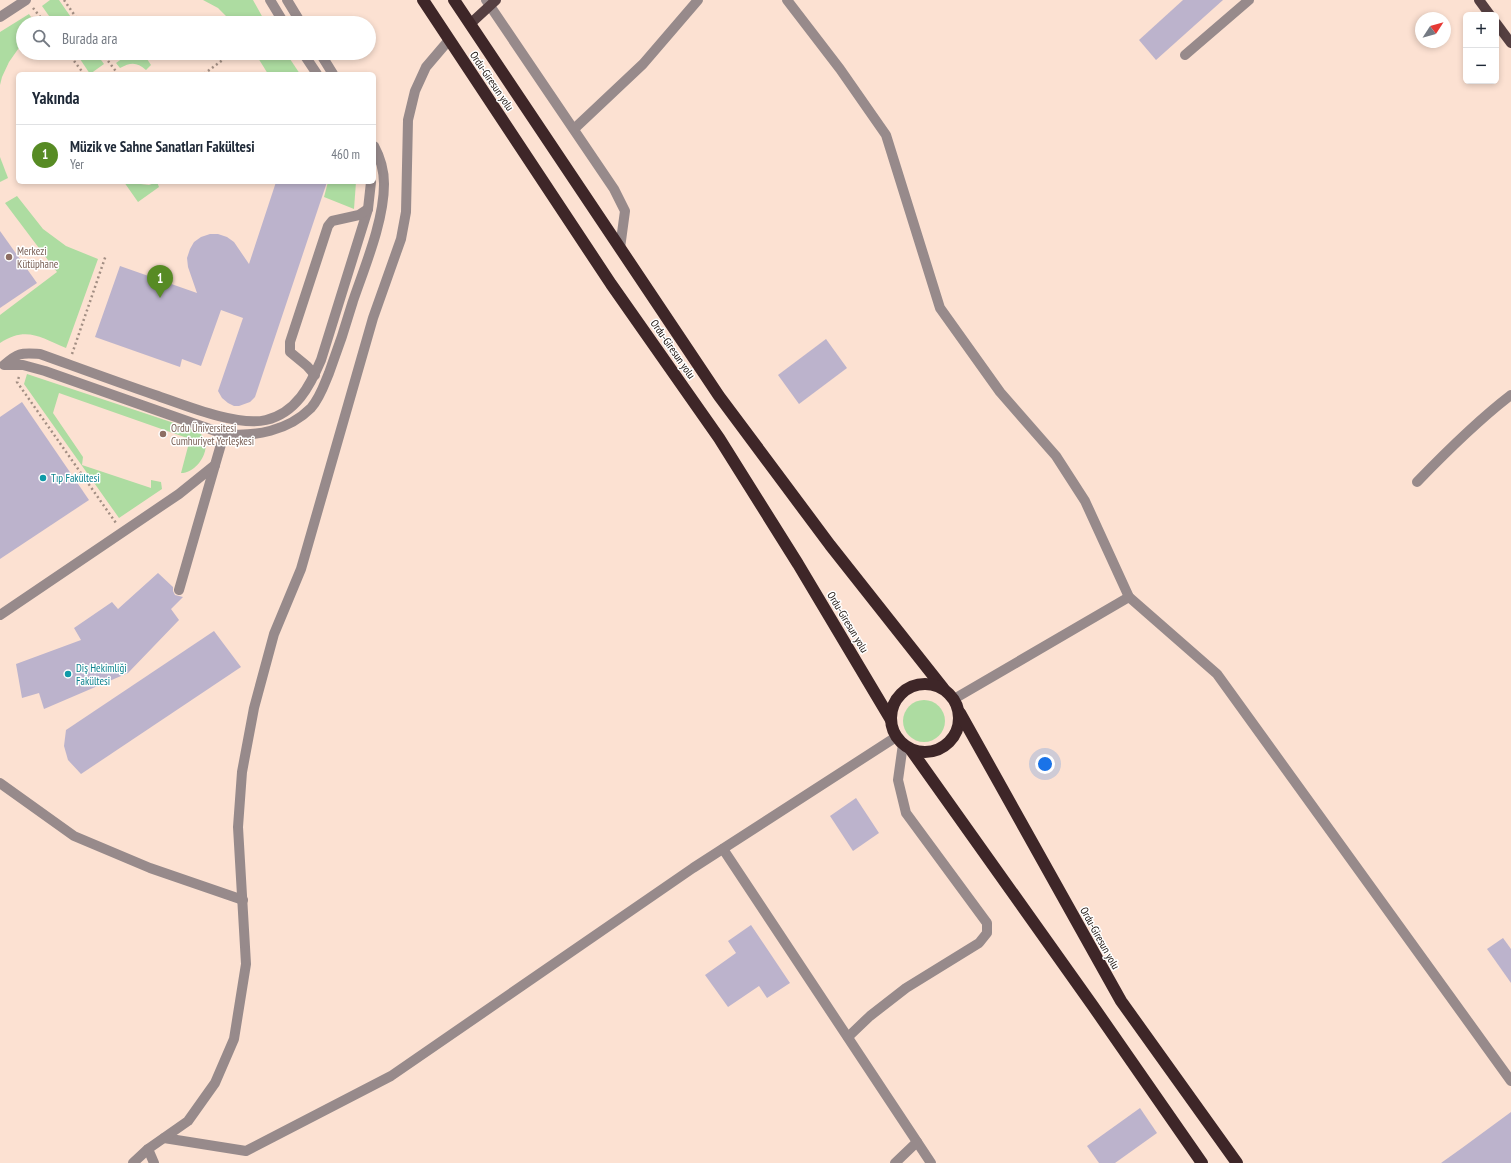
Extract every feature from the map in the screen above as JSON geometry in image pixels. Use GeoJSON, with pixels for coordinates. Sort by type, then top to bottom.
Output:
{"type":"FeatureCollection","features":[{"type":"Feature","properties":{"kind":"highway","name":"Ordu-Giresun yolu"},"geometry":{"type":"LineString","coordinates":[[423,0],[611,284],[719,438],[798,564],[891,720]]}},
{"type":"Feature","properties":{"kind":"highway","name":"Ordu-Giresun yolu"},"geometry":{"type":"LineString","coordinates":[[454,0],[719,396],[830,546],[943,688]]}},
{"type":"Feature","properties":{"kind":"highway"},"geometry":{"type":"LineString","coordinates":[[903,744],[922,752],[929,752],[946,746],[954,737],[959,726],[960,714],[954,699],[943,688],[928,684],[912,686],[903,691],[896,699],[892,709],[892,729],[1088,1000],[1202,1163]]}},
{"type":"Feature","properties":{"kind":"highway","name":"Ordu-Giresun yolu"},"geometry":{"type":"LineString","coordinates":[[960,714],[1121,1001],[1236,1163]]}},
{"type":"Feature","properties":{"kind":"main road"},"geometry":{"type":"LineString","coordinates":[[1479,0],[1488,12]]}},
{"type":"Feature","properties":{"kind":"main road"},"geometry":{"type":"LineString","coordinates":[[470,24],[490,2]]}},
{"type":"Feature","properties":{"kind":"main road"},"geometry":{"type":"LineString","coordinates":[[1499,27],[1511,43]]}},
{"type":"Feature","properties":{"kind":"street"},"geometry":{"type":"LineString","coordinates":[[270,0],[280,16]]}},
{"type":"Feature","properties":{"kind":"street"},"geometry":{"type":"LineString","coordinates":[[286,0],[296,16]]}},
{"type":"Feature","properties":{"kind":"street"},"geometry":{"type":"LineString","coordinates":[[574,129],[643,64],[698,0]]}},
{"type":"Feature","properties":{"kind":"street"},"geometry":{"type":"LineString","coordinates":[[787,0],[840,69],[886,135],[940,308],[1000,392],[1056,456],[1086,501],[1129,597],[1217,674],[1511,1081]]}},
{"type":"Feature","properties":{"kind":"street"},"geometry":{"type":"LineString","coordinates":[[1185,55],[1249,0]]}},
{"type":"Feature","properties":{"kind":"street"},"geometry":{"type":"LineString","coordinates":[[490,2],[614,189],[624,211],[620,248]]}},
{"type":"Feature","properties":{"kind":"street"},"geometry":{"type":"LineString","coordinates":[[0,18],[29,3]]}},
{"type":"Feature","properties":{"kind":"street"},"geometry":{"type":"LineString","coordinates":[[133,1163],[148,1149],[188,1121],[215,1083],[234,1039],[246,964],[238,828],[242,772],[254,708],[274,634],[301,569],[373,318],[401,239],[406,212],[408,120],[415,91],[426,67],[449,40]]}},
{"type":"Feature","properties":{"kind":"street"},"geometry":{"type":"LineString","coordinates":[[308,60],[316,72]]}},
{"type":"Feature","properties":{"kind":"street"},"geometry":{"type":"LineString","coordinates":[[324,60],[331,72]]}},
{"type":"Feature","properties":{"kind":"street"},"geometry":{"type":"LineString","coordinates":[[2,366],[23,365],[44,371],[224,434],[240,436],[264,433],[281,428],[310,408],[319,396],[338,349],[378,220],[383,199],[383,170],[376,151]]}},
{"type":"Feature","properties":{"kind":"street"},"geometry":{"type":"LineString","coordinates":[[2,366],[16,355],[25,353],[40,354],[186,405],[231,419],[253,422],[268,420],[281,414],[293,406],[311,383],[321,360],[368,209],[371,184]]}},
{"type":"Feature","properties":{"kind":"street"},"geometry":{"type":"LineString","coordinates":[[315,375],[308,366],[290,352],[290,342],[328,226],[332,221],[359,215],[368,209]]}},
{"type":"Feature","properties":{"kind":"street"},"geometry":{"type":"LineString","coordinates":[[1417,482],[1447,451],[1495,407],[1511,395]]}},
{"type":"Feature","properties":{"kind":"street"},"geometry":{"type":"LineString","coordinates":[[179,590],[224,434]]}},
{"type":"Feature","properties":{"kind":"street"},"geometry":{"type":"LineString","coordinates":[[0,615],[179,494],[215,465]]}},
{"type":"Feature","properties":{"kind":"street"},"geometry":{"type":"LineString","coordinates":[[954,699],[1129,597]]}},
{"type":"Feature","properties":{"kind":"street"},"geometry":{"type":"LineString","coordinates":[[164,1138],[246,1151],[391,1076],[693,868],[903,744]]}},
{"type":"Feature","properties":{"kind":"street"},"geometry":{"type":"LineString","coordinates":[[848,1037],[870,1016],[906,988],[979,942],[987,933],[987,923],[906,814],[898,780],[903,744]]}},
{"type":"Feature","properties":{"kind":"street"},"geometry":{"type":"LineString","coordinates":[[0,783],[74,836],[150,868],[243,900]]}},
{"type":"Feature","properties":{"kind":"street"},"geometry":{"type":"LineString","coordinates":[[723,849],[930,1163]]}},
{"type":"Feature","properties":{"kind":"street"},"geometry":{"type":"LineString","coordinates":[[895,1163],[917,1142]]}},
{"type":"Feature","properties":{"kind":"street"},"geometry":{"type":"LineString","coordinates":[[148,1149],[154,1163]]}},
{"type":"Feature","properties":{"kind":"path"},"geometry":{"type":"LineString","coordinates":[[64,0],[75,16]]}},
{"type":"Feature","properties":{"kind":"path"},"geometry":{"type":"LineString","coordinates":[[29,3],[39,16]]}},
{"type":"Feature","properties":{"kind":"path"},"geometry":{"type":"LineString","coordinates":[[73,60],[82,72]]}},
{"type":"Feature","properties":{"kind":"path"},"geometry":{"type":"LineString","coordinates":[[107,60],[116,72]]}},
{"type":"Feature","properties":{"kind":"path"},"geometry":{"type":"LineString","coordinates":[[207,72],[223,60]]}},
{"type":"Feature","properties":{"kind":"path"},"geometry":{"type":"LineString","coordinates":[[72,355],[106,255]]}},
{"type":"Feature","properties":{"kind":"path"},"geometry":{"type":"LineString","coordinates":[[23,365],[18,382],[123,532]]}},
{"type":"Feature","properties":{"kind":"green space"},"geometry":{"type":"Polygon","coordinates":[[[50,0],[59,0],[70,16],[49,16],[42,6],[50,0]]]}},
{"type":"Feature","properties":{"kind":"green space"},"geometry":{"type":"Polygon","coordinates":[[[203,0],[253,0],[262,16],[226,16],[218,8],[203,0]]]}},
{"type":"Feature","properties":{"kind":"green space"},"geometry":{"type":"Polygon","coordinates":[[[16,22],[16,52],[9,62],[0,85],[0,32],[16,22]]]}},
{"type":"Feature","properties":{"kind":"green space"},"geometry":{"type":"Polygon","coordinates":[[[81,60],[101,60],[104,64],[93,72],[89,72],[81,60]]]}},
{"type":"Feature","properties":{"kind":"green space"},"geometry":{"type":"Polygon","coordinates":[[[120,60],[148,60],[151,65],[146,70],[137,64],[127,65],[120,68],[116,63],[120,60]]]}},
{"type":"Feature","properties":{"kind":"green space"},"geometry":{"type":"Polygon","coordinates":[[[259,60],[291,60],[299,72],[267,72],[259,60]]]}},
{"type":"Feature","properties":{"kind":"green space"},"geometry":{"type":"Polygon","coordinates":[[[0,157],[8,178],[0,182],[0,157]]]}},
{"type":"Feature","properties":{"kind":"green space"},"geometry":{"type":"Polygon","coordinates":[[[125,184],[158,184],[159,187],[138,202],[125,184]]]}},
{"type":"Feature","properties":{"kind":"green space"},"geometry":{"type":"Polygon","coordinates":[[[327,184],[356,184],[354,209],[324,197],[327,184]]]}},
{"type":"Feature","properties":{"kind":"green space"},"geometry":{"type":"Polygon","coordinates":[[[17,196],[43,229],[66,246],[98,259],[66,348],[41,337],[25,334],[9,338],[0,343],[0,315],[57,272],[5,203],[17,196]]]}},
{"type":"Feature","properties":{"kind":"green space"},"geometry":{"type":"Polygon","coordinates":[[[27,374],[189,428],[201,434],[205,440],[206,446],[202,459],[193,469],[181,473],[190,439],[59,393],[53,413],[83,457],[82,465],[151,488],[151,480],[161,482],[162,489],[119,518],[24,384],[27,374]]]}},
{"type":"Feature","properties":{"kind":"green space"},"geometry":{"type":"Polygon","coordinates":[[[924,700],[939,706],[945,721],[939,736],[924,742],[909,736],[903,721],[909,706],[924,700]]]}},
{"type":"Feature","properties":{"kind":"building"},"geometry":{"type":"Polygon","coordinates":[[[1183,0],[1223,0],[1156,60],[1139,40],[1183,0]]]}},
{"type":"Feature","properties":{"kind":"building"},"geometry":{"type":"Polygon","coordinates":[[[275,184],[326,184],[255,397],[250,402],[239,406],[234,406],[222,398],[218,391],[243,318],[221,310],[201,366],[182,359],[180,367],[95,337],[120,266],[197,293],[188,267],[187,258],[194,242],[201,237],[210,234],[218,234],[227,237],[234,242],[249,264],[275,184]]]}},
{"type":"Feature","properties":{"kind":"building","name":"Merkezi Kütüphane"},"geometry":{"type":"Polygon","coordinates":[[[0,231],[37,283],[0,308],[0,231]]]}},
{"type":"Feature","properties":{"kind":"building"},"geometry":{"type":"Polygon","coordinates":[[[826,339],[847,368],[799,404],[778,375],[826,339]]]}},
{"type":"Feature","properties":{"kind":"building","name":"Tıp Fakültesi"},"geometry":{"type":"Polygon","coordinates":[[[22,402],[89,500],[0,559],[0,417],[22,402]]]}},
{"type":"Feature","properties":{"kind":"building"},"geometry":{"type":"Polygon","coordinates":[[[158,573],[173,587],[175,595],[183,597],[171,609],[179,620],[128,673],[44,709],[39,693],[22,698],[16,664],[81,640],[74,628],[112,602],[118,609],[158,573]]]}},
{"type":"Feature","properties":{"kind":"building"},"geometry":{"type":"Polygon","coordinates":[[[214,631],[241,667],[81,774],[68,760],[64,746],[66,730],[214,631]]]}},
{"type":"Feature","properties":{"kind":"building"},"geometry":{"type":"Polygon","coordinates":[[[856,798],[879,833],[853,851],[830,816],[856,798]]]}},
{"type":"Feature","properties":{"kind":"building"},"geometry":{"type":"Polygon","coordinates":[[[751,925],[790,983],[767,998],[759,986],[728,1007],[705,975],[736,953],[728,941],[751,925]]]}},
{"type":"Feature","properties":{"kind":"building"},"geometry":{"type":"Polygon","coordinates":[[[1503,938],[1511,949],[1511,983],[1487,949],[1503,938]]]}},
{"type":"Feature","properties":{"kind":"building"},"geometry":{"type":"Polygon","coordinates":[[[1140,1108],[1157,1133],[1115,1163],[1099,1163],[1087,1146],[1140,1108]]]}},
{"type":"Feature","properties":{"kind":"building"},"geometry":{"type":"Polygon","coordinates":[[[1511,1112],[1511,1163],[1441,1163],[1462,1148],[1511,1112]]]}},
{"type":"Feature","properties":{"kind":"place","name":"Merkezi Kütüphane"},"geometry":{"type":"Point","coordinates":[9,257]}},
{"type":"Feature","properties":{"kind":"place","name":"Müzik ve Sahne Sanatları Fakültesi"},"geometry":{"type":"Point","coordinates":[160,298]}},
{"type":"Feature","properties":{"kind":"place","name":"Ordu Üniversitesi Cumhuriyet Yerleşkesi"},"geometry":{"type":"Point","coordinates":[163,434]}},
{"type":"Feature","properties":{"kind":"place","name":"Tıp Fakültesi"},"geometry":{"type":"Point","coordinates":[43,478]}},
{"type":"Feature","properties":{"kind":"place","name":"Diş Hekimliği Fakültesi"},"geometry":{"type":"Point","coordinates":[68,674]}}]}
